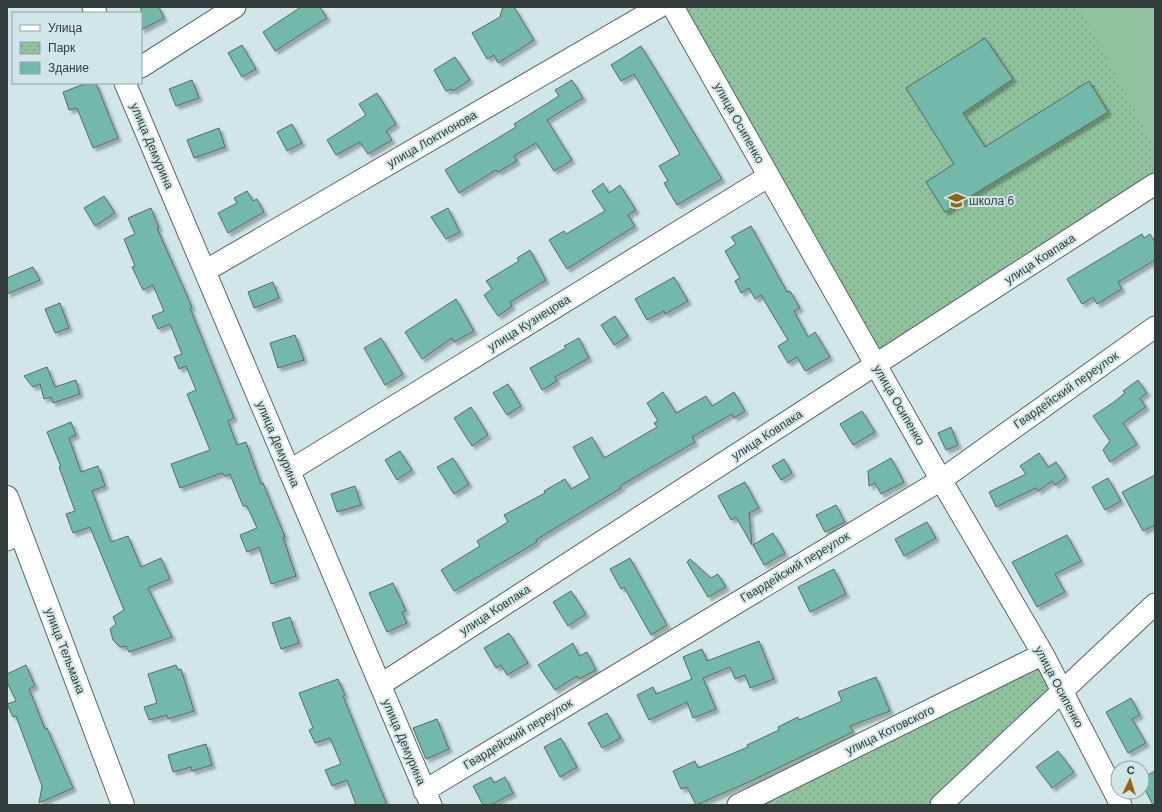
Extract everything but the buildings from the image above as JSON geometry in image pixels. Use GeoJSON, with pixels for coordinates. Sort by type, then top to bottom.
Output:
{"type":"FeatureCollection","features":[{"type":"Feature","properties":{"kind":"main road","name":"улица Тельмана"},"geometry":{"type":"LineString","coordinates":[[7,497],[13,536],[123,805]]}},
{"type":"Feature","properties":{"kind":"street"},"geometry":{"type":"LineString","coordinates":[[142,65],[235,7]]}},
{"type":"Feature","properties":{"kind":"street","name":"улица Локтионова"},"geometry":{"type":"LineString","coordinates":[[205,271],[659,7]]}},
{"type":"Feature","properties":{"kind":"street","name":"улица Осипенко"},"geometry":{"type":"LineString","coordinates":[[673,7],[941,480],[1043,654],[1061,692],[1121,805]]}},
{"type":"Feature","properties":{"kind":"street","name":"улица Демурина"},"geometry":{"type":"LineString","coordinates":[[126,84],[428,798]]}},
{"type":"Feature","properties":{"kind":"street","name":"улица Кузнецова"},"geometry":{"type":"LineString","coordinates":[[289,471],[769,176]]}},
{"type":"Feature","properties":{"kind":"street","name":"улица Ковпака"},"geometry":{"type":"LineString","coordinates":[[380,685],[1155,184]]}},
{"type":"Feature","properties":{"kind":"street","name":"Гвардейский переулок"},"geometry":{"type":"LineString","coordinates":[[428,798],[941,480],[1155,328]]}},
{"type":"Feature","properties":{"kind":"street"},"geometry":{"type":"LineString","coordinates":[[941,805],[1155,604]]}},
{"type":"Feature","properties":{"kind":"street","name":"улица Котовского"},"geometry":{"type":"LineString","coordinates":[[738,805],[1043,654]]}},
{"type":"Feature","properties":{"kind":"green space","name":"школа 6"},"geometry":{"type":"Polygon","coordinates":[[[673,7],[1155,7],[1155,184],[876,365],[673,7]]]}},
{"type":"Feature","properties":{"kind":"green space"},"geometry":{"type":"Polygon","coordinates":[[[1080,7],[1155,7],[1155,149],[1080,7]]]}},
{"type":"Feature","properties":{"kind":"green space"},"geometry":{"type":"Polygon","coordinates":[[[1043,654],[1061,692],[941,805],[738,805],[1043,654]]]}},
{"type":"Feature","properties":{"kind":"place","name":"школа 6"},"geometry":{"type":"Point","coordinates":[956,201]}}]}
